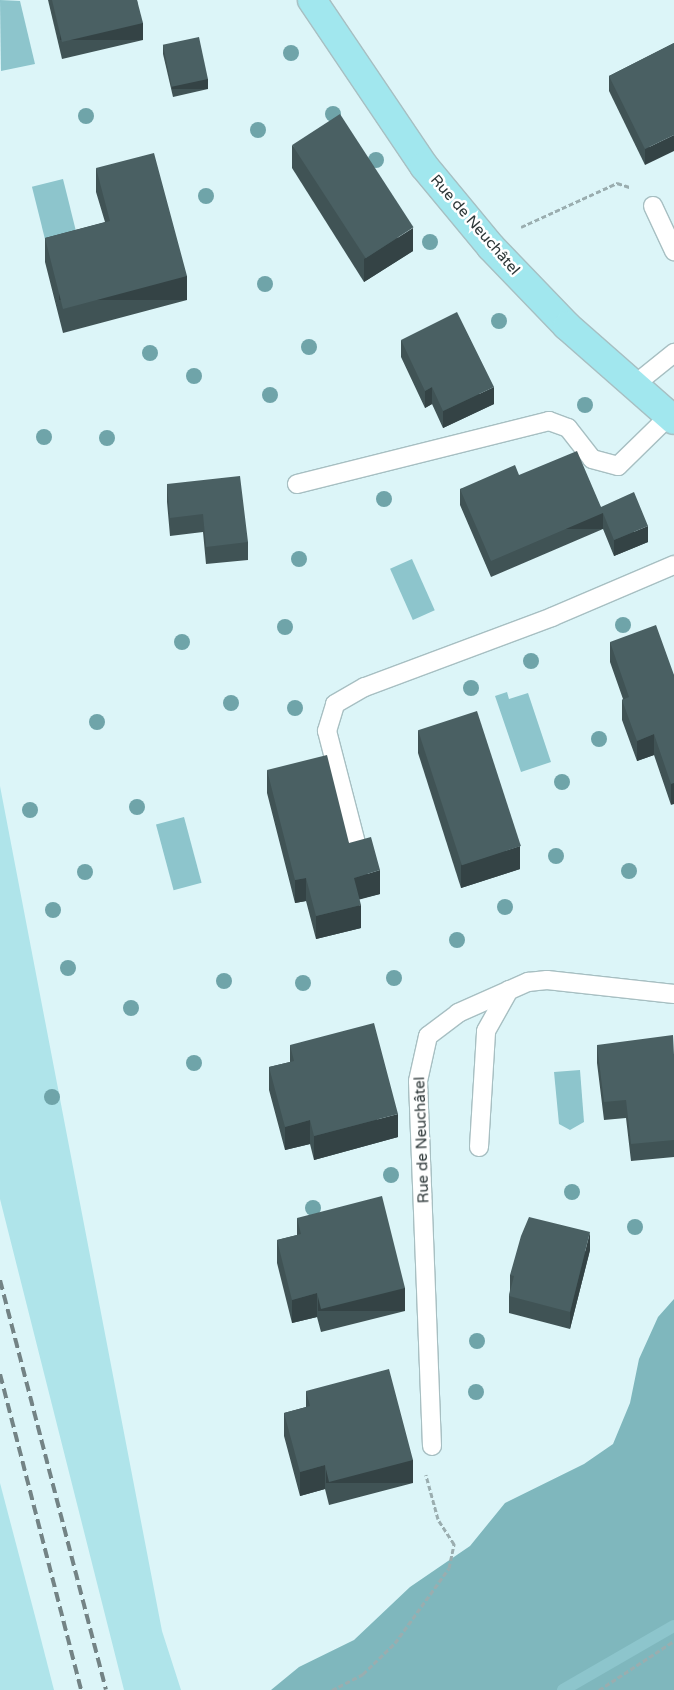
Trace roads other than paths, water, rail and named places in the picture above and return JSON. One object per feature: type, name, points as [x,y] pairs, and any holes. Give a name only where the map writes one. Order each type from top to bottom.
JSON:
[{"type":"main road","name":"Rue de Neuchâtel","points":[[312,0],[424,166],[491,247],[632,386],[671,418]]},
{"type":"lane","points":[[653,206],[674,251]]},
{"type":"lane","points":[[632,386],[674,354]]},
{"type":"lane","points":[[297,484],[549,421],[568,428],[592,460],[618,466],[671,418]]},
{"type":"lane","points":[[356,843],[327,731],[335,704],[365,687],[552,617],[674,565]]},
{"type":"lane","name":"Rue de Neuchâtel","points":[[432,1446],[418,1081],[421,1056],[428,1036],[441,1024],[510,990],[547,980],[674,994]]},
{"type":"lane","points":[[479,1147],[486,1031],[510,990]]},
{"type":"waterway","points":[[563,1690],[674,1626]]},
{"type":"railway","points":[[0,1280],[106,1690]]},
{"type":"railway","points":[[0,1374],[81,1690]]}]
